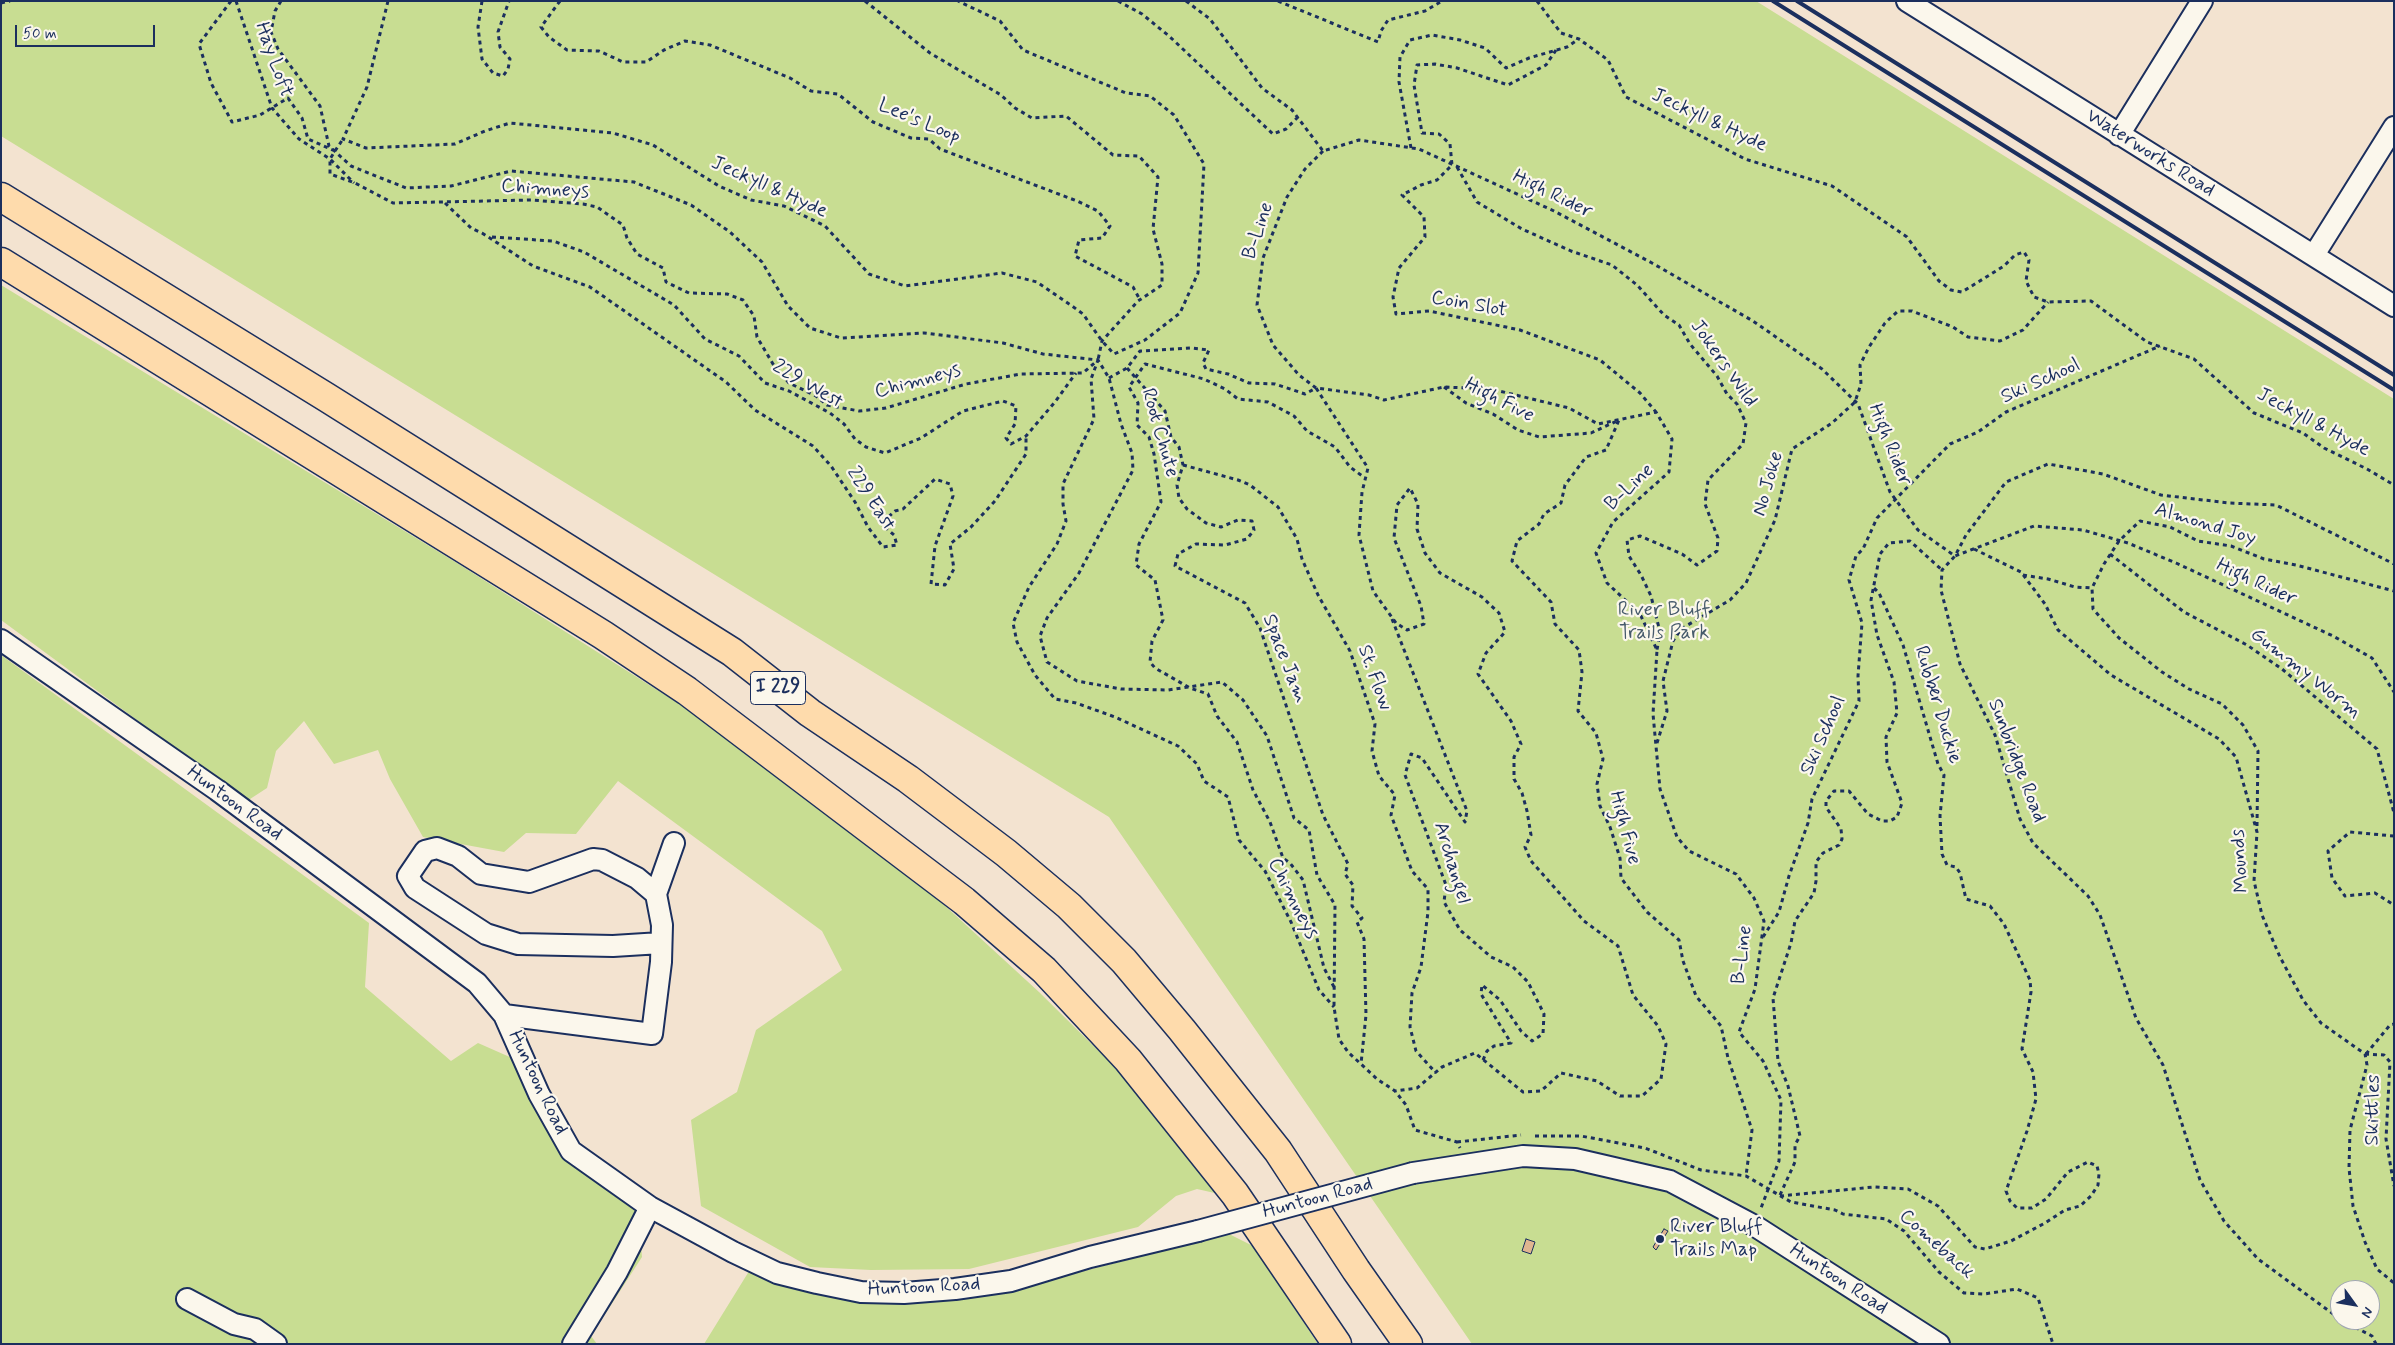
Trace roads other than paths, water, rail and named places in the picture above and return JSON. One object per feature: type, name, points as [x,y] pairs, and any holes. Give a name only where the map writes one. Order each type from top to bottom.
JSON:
[{"type":"highway","name":"I 229","points":[[1,197],[334,402],[732,652],[810,712],[908,779],[1006,853],[1069,906],[1124,961],[1182,1030],[1278,1152],[1356,1270],[1408,1344]]},
{"type":"highway","name":"I 229","points":[[1,262],[603,635],[694,696],[964,901],[1044,970],[1128,1060],[1235,1194],[1337,1344]]},
{"type":"street","name":"Waterworks Road","points":[[1907,1],[2394,306]]},
{"type":"street","points":[[2119,135],[2202,1]]},
{"type":"street","points":[[2314,256],[2394,127]]},
{"type":"street","name":"Huntoon Road","points":[[1,640],[217,790],[477,983],[504,1015],[539,1094],[571,1151],[650,1207],[725,1248],[777,1273],[861,1292],[904,1293],[1010,1281],[1090,1257],[1198,1231],[1413,1173],[1523,1156],[1575,1159],[1670,1181],[1755,1226],[1939,1344]]},
{"type":"street","points":[[504,1015],[652,1034],[662,924],[656,894],[674,843]]},
{"type":"street","points":[[656,894],[637,878],[602,860],[593,859],[529,882],[481,874],[458,856],[437,848],[425,851],[408,876],[415,888],[486,934],[518,944],[613,946],[661,943]]},
{"type":"street","points":[[573,1344],[618,1272],[650,1207]]},
{"type":"street","points":[[187,1299],[234,1324],[255,1329],[276,1344]]},
{"type":"railway","points":[[1773,1],[2394,390]]},
{"type":"railway","points":[[1797,1],[2394,375]]},
{"type":"place","name":"River Bluff Trails Map","points":[[1660,1239]]},
{"type":"park label","name":"River Bluff Trails Park","points":[[1664,622]]}]
